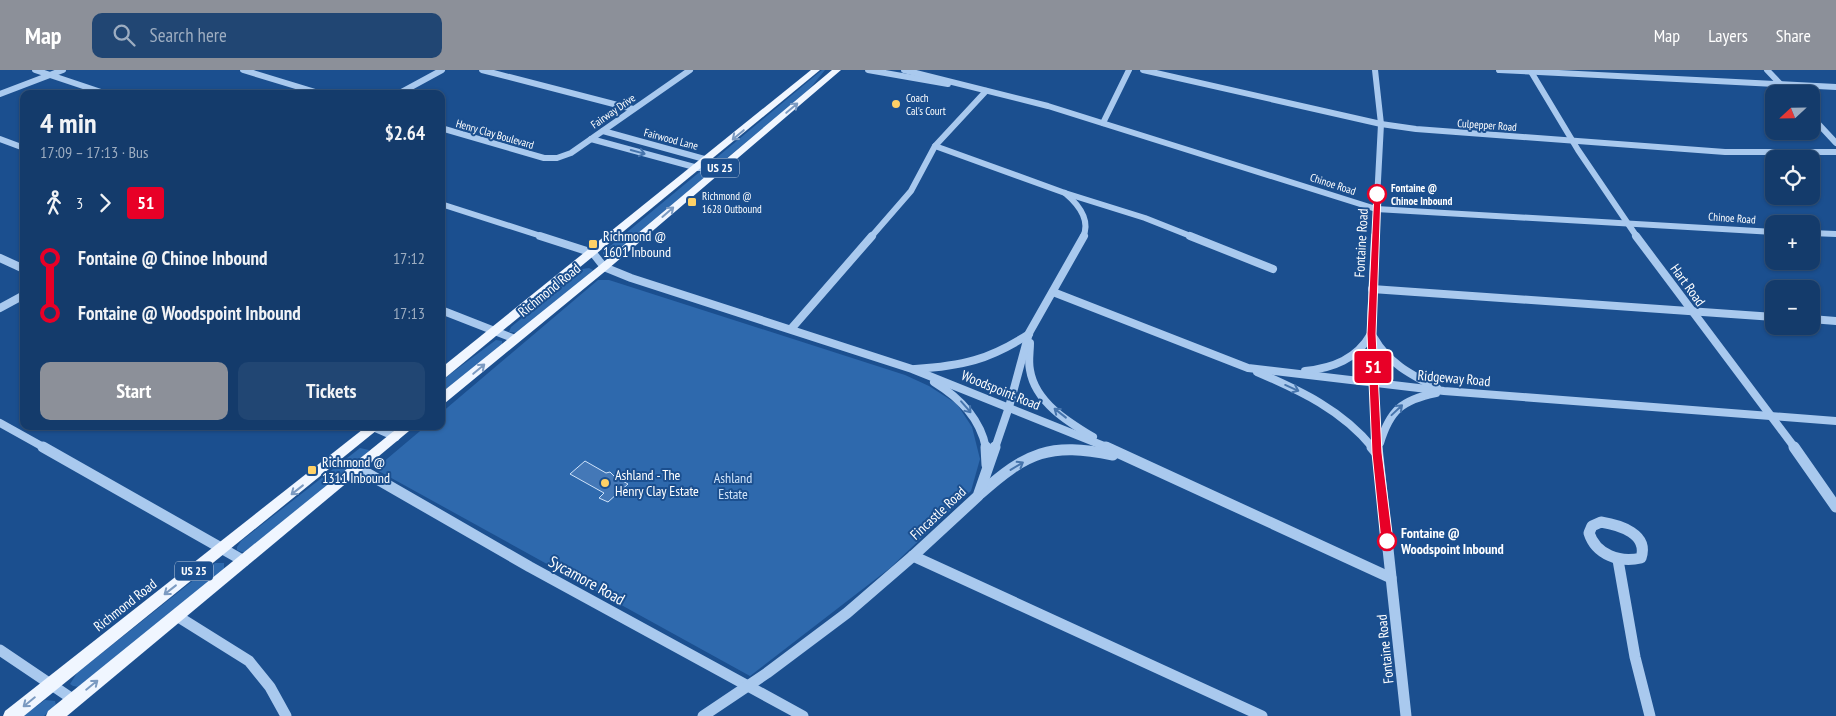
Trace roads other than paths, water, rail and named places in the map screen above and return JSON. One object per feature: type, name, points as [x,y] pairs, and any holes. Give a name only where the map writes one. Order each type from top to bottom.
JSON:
[{"type":"main road","name":"Richmond Road","points":[[445,372],[594,253],[816,70]]},
{"type":"main road","points":[[813,90],[827,70]]},
{"type":"main road","name":"Richmond Road","points":[[445,397],[604,267],[837,70]]},
{"type":"main road","name":"Richmond Road","points":[[11,716],[370,430]]},
{"type":"main road","name":"US 25","points":[[54,716],[404,430]]},
{"type":"street","points":[[36,70],[95,90]]},
{"type":"street","points":[[0,94],[63,70]]},
{"type":"street","points":[[243,70],[309,90]]},
{"type":"street","points":[[405,90],[442,70]]},
{"type":"street","points":[[482,70],[633,110]]},
{"type":"street","name":"Fairway Drive","points":[[544,158],[562,157],[603,131],[690,70]]},
{"type":"street","name":"Chinoe Road","points":[[868,70],[935,84],[958,85],[1025,100],[1376,209],[1765,231]]},
{"type":"street","name":"Chinoe Road","points":[[904,70],[941,78],[958,85]]},
{"type":"street","points":[[1103,123],[1129,70]]},
{"type":"street","name":"Culpepper Road","points":[[1143,70],[1381,124],[1416,129],[1725,152],[1836,152]]},
{"type":"street","name":"Fontaine Road","points":[[1375,70],[1381,124],[1371,334],[1377,453],[1406,716]]},
{"type":"street","points":[[1499,70],[1782,85]]},
{"type":"street","points":[[1767,70],[1782,85]]},
{"type":"street","name":"Hart Road","points":[[1531,71],[1572,140],[1627,222],[1690,311],[1836,507]]},
{"type":"street","points":[[1820,86],[1836,87]]},
{"type":"street","points":[[791,329],[911,191],[935,146],[986,91]]},
{"type":"street","points":[[1820,126],[1836,143]]},
{"type":"street","name":"Henry Clay Boulevard","points":[[445,129],[544,158]]},
{"type":"street","name":"Fairwood Lane","points":[[603,131],[708,160],[719,168]]},
{"type":"street","points":[[0,139],[20,146]]},
{"type":"street","name":"Fairwood Lane","points":[[591,139],[698,168],[719,168]]},
{"type":"street","points":[[935,146],[1065,194],[1145,218],[1273,269]]},
{"type":"street","points":[[1065,194],[1076,203],[1085,218],[1092,210],[1103,205]]},
{"type":"street","points":[[445,205],[594,253],[604,267]]},
{"type":"street","name":"Fincastle Road","points":[[703,716],[748,686],[847,613],[978,496],[1009,407],[1029,333],[1083,239],[1086,227],[1085,218]]},
{"type":"street","points":[[1820,234],[1836,234]]},
{"type":"street","points":[[0,258],[20,267]]},
{"type":"street","name":"Woodspoint Road","points":[[604,267],[631,278],[912,369],[1009,407],[1130,459],[1392,578]]},
{"type":"street","points":[[1372,290],[1765,315]]},
{"type":"street","name":"Ridgeway Road","points":[[1053,292],[1248,368],[1444,391],[1836,421]]},
{"type":"street","points":[[0,308],[20,297]]},
{"type":"street","points":[[445,312],[515,339]]},
{"type":"street","points":[[1820,320],[1836,321]]},
{"type":"street","points":[[912,369],[955,366],[980,361],[1005,350],[1029,333]]},
{"type":"street","points":[[1029,333],[1030,373],[1041,395],[1050,405],[1075,425],[1130,459]]},
{"type":"street","points":[[1248,368],[1306,371],[1332,366],[1360,351],[1366,345],[1371,334]]},
{"type":"street","points":[[1371,334],[1378,347],[1394,362],[1415,376],[1444,391]]},
{"type":"street","points":[[1248,368],[1338,411],[1362,433],[1377,453]]},
{"type":"street","points":[[912,369],[949,392],[970,412],[983,435],[987,472]]},
{"type":"street","points":[[1377,453],[1386,422],[1400,406],[1419,397],[1444,391]]},
{"type":"street","points":[[0,423],[244,561]]},
{"type":"street","points":[[381,430],[396,437]]},
{"type":"street","points":[[978,496],[1008,471],[1046,451],[1082,451],[1130,459]]},
{"type":"street","name":"Sycamore Road","points":[[358,468],[530,567],[803,716]]},
{"type":"street","points":[[1610,522],[1628,529],[1641,541],[1644,553],[1641,558],[1627,562],[1618,560],[1600,551],[1589,538],[1588,532],[1590,527],[1594,524],[1610,522]]},
{"type":"street","points":[[913,556],[1262,716]]},
{"type":"street","points":[[1618,560],[1633,648],[1650,716]]},
{"type":"street","points":[[177,616],[249,661],[270,687],[286,716]]},
{"type":"street","points":[[0,650],[74,700]]},
{"type":"place","name":"Coach Cal's Court","points":[[896,104]]},
{"type":"place","name":"Fontaine @ Chinoe Inbound","points":[[1377,194]]},
{"type":"place","name":"Richmond @ 1628 Outbound","points":[[692,202]]},
{"type":"place","name":"Richmond @ 1601 Inbound","points":[[593,244]]},
{"type":"place","name":"Richmond @ 1311 Inbound","points":[[312,470]]},
{"type":"place","name":"Ashland - The Henry Clay Estate","points":[[605,483]]},
{"type":"place","name":"Fontaine @ Woodspoint Inbound","points":[[1387,541]]},
{"type":"park label","name":"Ashland Estate","points":[[733,486]]}]
